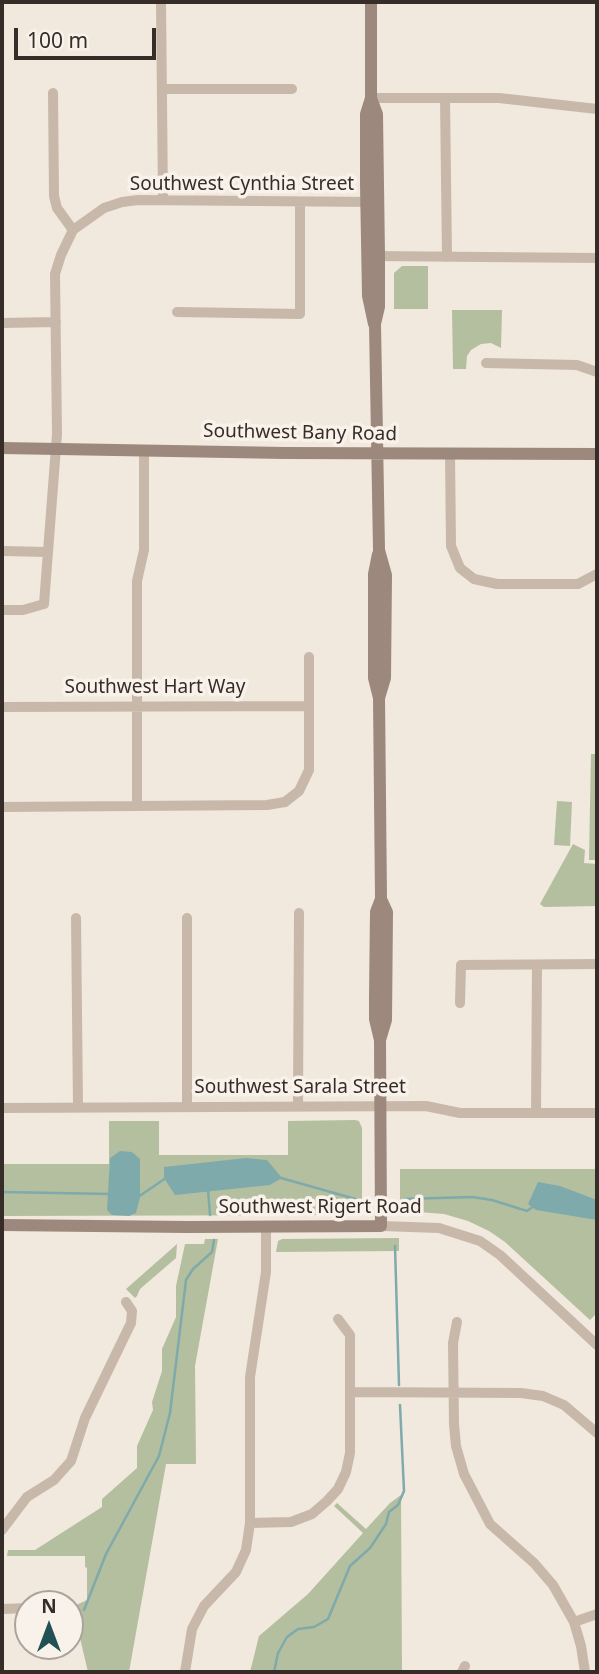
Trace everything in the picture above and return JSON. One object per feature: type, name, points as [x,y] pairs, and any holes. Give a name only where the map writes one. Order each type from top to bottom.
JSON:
[{"type":"main road","points":[[371,2],[372,98],[377,114],[372,202],[379,307],[374,324],[379,550],[374,574],[373,602],[374,678],[379,698],[381,899],[376,912],[375,1020],[380,1040],[381,1226]]},
{"type":"main road","name":"Southwest Bany Road","points":[[2,448],[597,454]]},
{"type":"main road","name":"Southwest Rigert Road","points":[[2,1225],[381,1226]]},
{"type":"street","points":[[161,2],[163,200]]},
{"type":"street","points":[[163,89],[292,89]]},
{"type":"street","points":[[2,610],[23,610],[44,604],[55,448],[55,274],[73,230],[57,208],[54,196],[53,93]]},
{"type":"street","points":[[372,98],[499,97],[597,109]]},
{"type":"street","points":[[445,98],[447,257]]},
{"type":"street","name":"Southwest Cynthia Street","points":[[73,230],[91,215],[122,202],[372,202]]},
{"type":"street","points":[[177,312],[300,314],[300,202]]},
{"type":"street","points":[[374,256],[597,258]]},
{"type":"street","points":[[2,323],[56,322]]},
{"type":"street","points":[[486,363],[577,365],[597,372]]},
{"type":"street","points":[[137,806],[137,581],[144,550],[144,450]]},
{"type":"street","points":[[450,453],[451,545],[460,568],[474,579],[497,584],[578,584],[597,574]]},
{"type":"street","points":[[2,551],[47,552]]},
{"type":"street","points":[[2,807],[267,805],[285,802],[299,791],[309,770],[309,657]]},
{"type":"street","name":"Southwest Hart Way","points":[[2,707],[309,706]]},
{"type":"street","points":[[298,1106],[299,913]]},
{"type":"street","points":[[76,918],[78,1107]]},
{"type":"street","points":[[187,918],[187,1106]]},
{"type":"street","points":[[460,1003],[461,965],[597,964]]},
{"type":"street","points":[[536,1113],[537,965]]},
{"type":"street","name":"Southwest Sarala Street","points":[[2,1108],[380,1105],[426,1106],[460,1113],[597,1113]]},
{"type":"street","name":"Southwest Rigert Road","points":[[381,1226],[439,1228],[480,1241],[500,1255],[597,1345]]},
{"type":"street","points":[[185,1672],[192,1629],[204,1606],[236,1572],[246,1550],[250,1523],[250,1377],[266,1272],[266,1227]]},
{"type":"street","points":[[2,1530],[27,1497],[54,1480],[71,1461],[85,1418],[131,1322],[132,1311],[126,1302]]},
{"type":"street","points":[[250,1523],[281,1523],[312,1514],[338,1489],[346,1472],[350,1454],[350,1335],[338,1319]]},
{"type":"street","points":[[457,1322],[453,1343],[456,1446],[464,1474],[475,1500],[490,1524],[534,1563],[553,1585],[574,1622],[585,1672]]},
{"type":"street","points":[[350,1392],[521,1393],[543,1396],[564,1405],[593,1430],[597,1417]]},
{"type":"street","points":[[574,1622],[597,1614]]},
{"type":"green space","points":[[402,266],[428,266],[428,309],[394,309],[394,273]]},
{"type":"green space","points":[[452,310],[502,310],[501,348],[491,343],[481,344],[467,356],[466,369],[453,369]]},
{"type":"green space","points":[[591,754],[597,754],[597,860],[589,860]]},
{"type":"green space","points":[[557,801],[572,802],[570,846],[554,845]]},
{"type":"green space","points":[[573,844],[585,850],[584,863],[597,864],[597,906],[544,907],[540,904]]},
{"type":"green space","points":[[109,1121],[159,1121],[159,1155],[288,1155],[288,1121],[359,1121],[362,1128],[362,1210],[355,1215],[2,1216],[2,1164],[109,1164]]},
{"type":"green space","points":[[400,1169],[597,1169],[597,1313],[590,1320],[505,1242],[489,1231],[444,1214],[405,1211],[400,1205]]},
{"type":"green space","points":[[399,1238],[399,1251],[276,1252],[278,1241],[282,1239]]},
{"type":"green space","points":[[205,1239],[218,1239],[195,1366],[196,1464],[166,1464],[129,1672],[88,1672],[84,1655],[84,1601],[87,1600],[85,1556],[7,1556],[8,1550],[35,1550],[102,1507],[102,1499],[137,1468],[137,1446],[153,1410],[152,1402],[162,1371],[162,1349],[176,1317],[176,1286],[185,1244],[204,1244]]},
{"type":"green space","points":[[177,1244],[176,1258],[140,1289],[135,1298],[126,1289]]},
{"type":"green space","points":[[401,1495],[402,1672],[250,1672],[259,1636],[308,1594],[363,1533],[334,1506],[337,1503],[366,1529]]},
{"type":"water","points":[[120,1151],[132,1152],[140,1159],[140,1197],[136,1213],[129,1216],[112,1215],[107,1210],[110,1158]]},
{"type":"water","points":[[246,1158],[267,1160],[282,1178],[270,1185],[175,1195],[164,1178],[164,1167]]},
{"type":"water","points":[[538,1182],[560,1186],[597,1200],[597,1220],[536,1210],[528,1204]]},
{"type":"waterway","points":[[138,1197],[166,1178]]},
{"type":"waterway","points":[[281,1178],[359,1200]]},
{"type":"waterway","points":[[208,1190],[210,1215]]},
{"type":"waterway","points":[[2,1192],[110,1194]]},
{"type":"waterway","points":[[404,1199],[472,1197],[527,1211],[534,1206]]},
{"type":"waterway","points":[[84,1610],[106,1554],[159,1456],[170,1413],[186,1280],[193,1269],[212,1252],[214,1240]]},
{"type":"waterway","points":[[395,1246],[399,1385]]},
{"type":"waterway","points":[[274,1672],[278,1653],[287,1637],[298,1629],[314,1627],[328,1619],[350,1566],[370,1548],[386,1524],[389,1512],[398,1505],[404,1491],[400,1405]]}]
